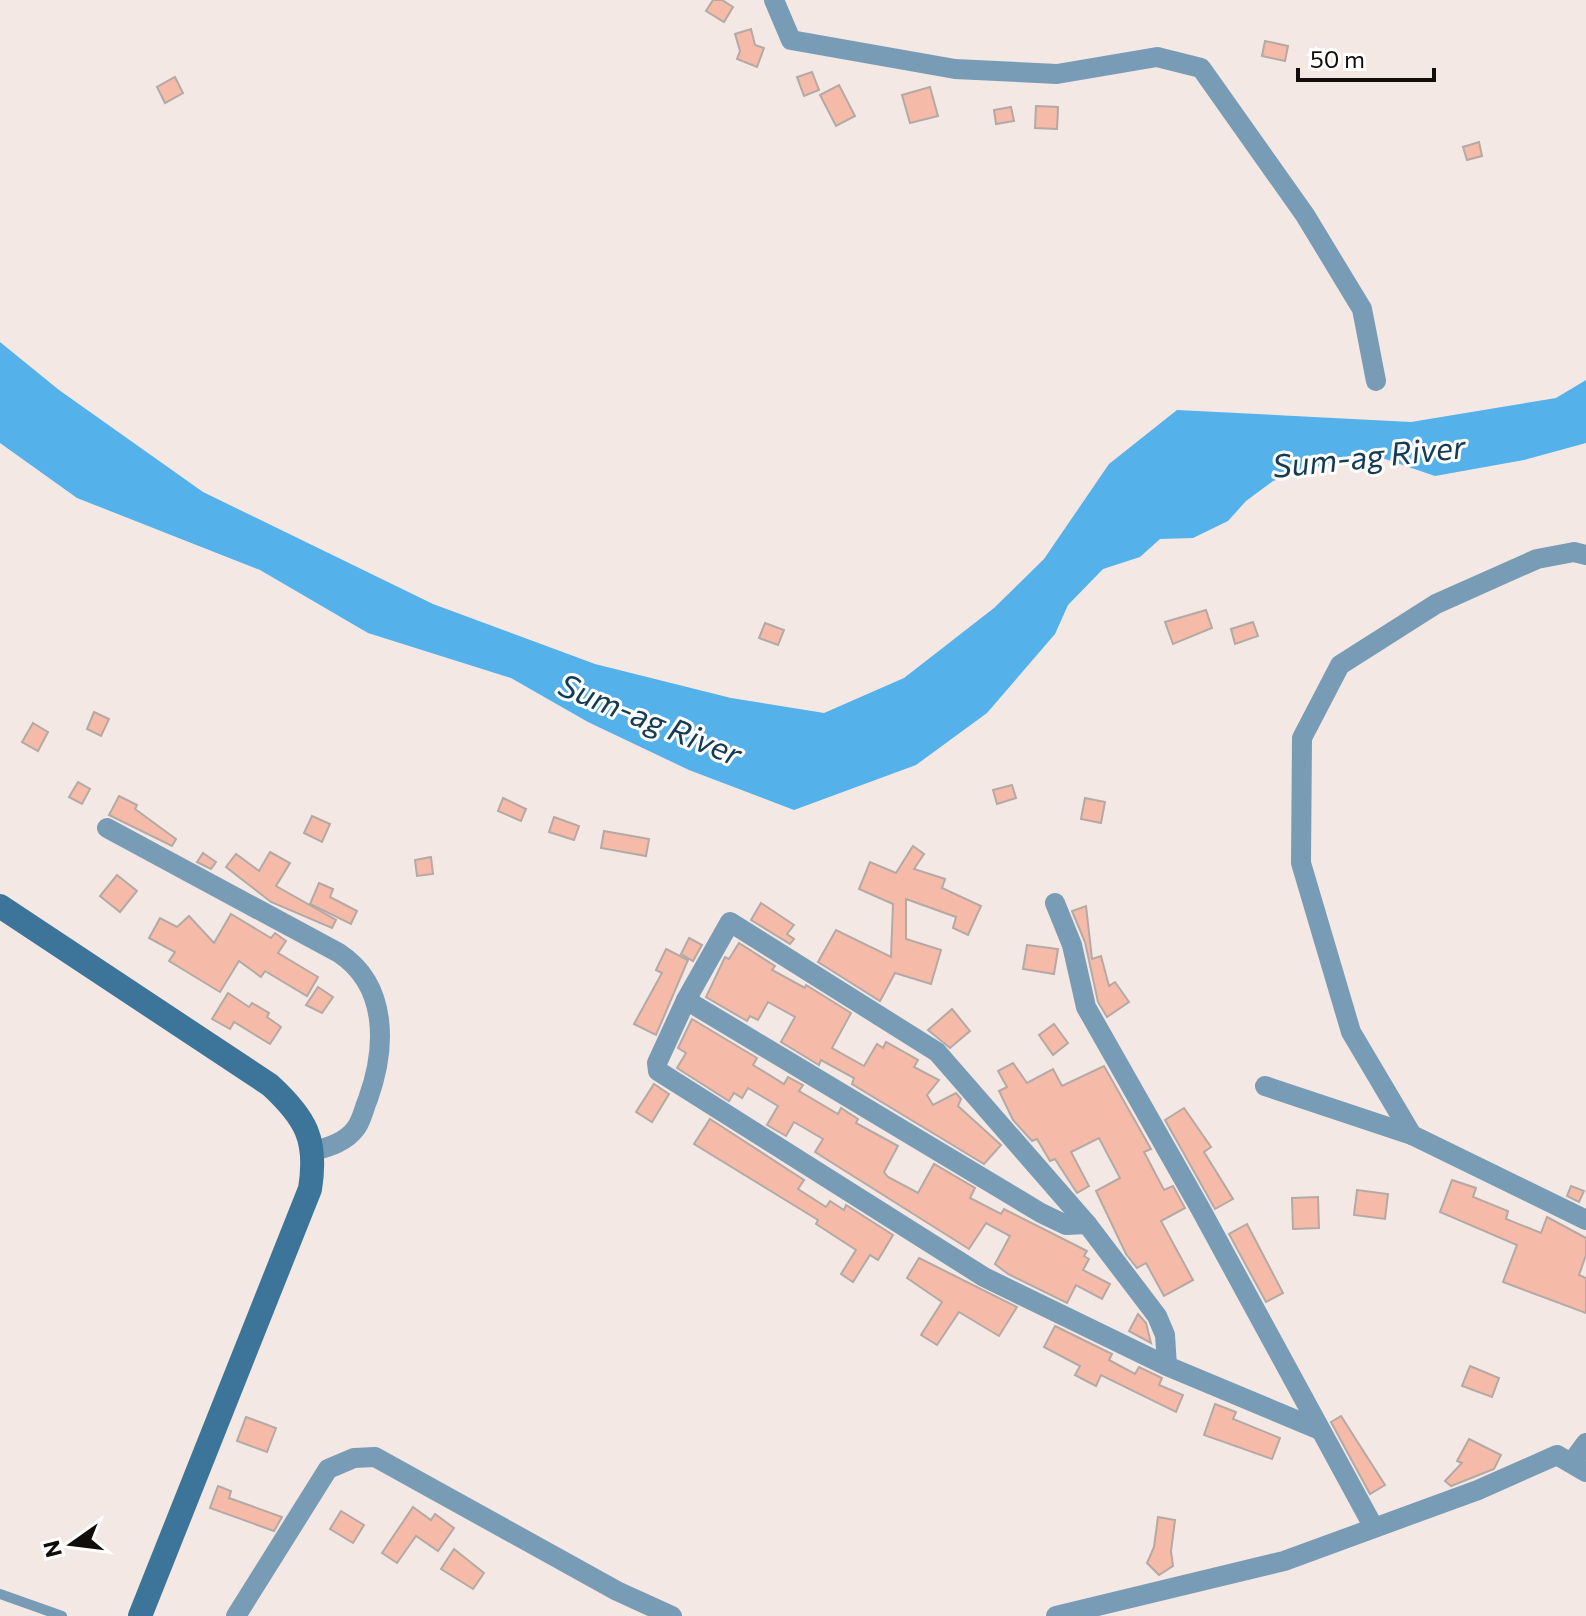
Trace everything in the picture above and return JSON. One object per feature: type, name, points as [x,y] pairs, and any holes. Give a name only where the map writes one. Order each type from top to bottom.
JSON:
[{"type":"main road","points":[[0,906],[270,1085],[302,1119],[314,1151],[310,1189],[140,1616]]},
{"type":"street","points":[[774,0],[791,40],[955,69],[1057,74],[1157,57],[1201,68],[1305,215],[1362,309],[1376,381]]},
{"type":"street","points":[[1412,1135],[1351,1032],[1301,863],[1302,738],[1340,665],[1436,604],[1537,559],[1574,552],[1586,555]]},
{"type":"street","points":[[107,828],[339,953],[360,970],[375,999],[381,1030],[373,1084],[357,1127],[336,1145],[314,1151]]},
{"type":"street","points":[[1055,903],[1072,945],[1086,1007],[1200,1208],[1373,1526]]},
{"type":"street","points":[[1167,1366],[1165,1335],[1157,1316],[1087,1224],[924,1040],[730,922],[686,1000],[657,1063],[658,1071],[984,1277],[1167,1366],[1320,1430]]},
{"type":"street","points":[[686,1000],[1041,1213],[1066,1225],[1087,1224]]},
{"type":"street","points":[[1265,1086],[1412,1135],[1586,1220]]},
{"type":"street","points":[[1056,1616],[1284,1561],[1478,1490],[1557,1455],[1579,1467],[1586,1443]]},
{"type":"street","points":[[236,1616],[328,1469],[354,1458],[375,1457],[632,1598],[672,1616]]},
{"type":"street","points":[[632,1598],[646,1616]]},
{"type":"lane","points":[[0,1594],[62,1616]]},
{"type":"water","name":"Sum-ag River","points":[[0,342],[59,390],[203,492],[433,604],[595,664],[731,698],[824,713],[904,678],[994,608],[1044,559],[1109,464],[1177,410],[1411,422],[1556,398],[1586,380],[1586,443],[1524,460],[1435,476],[1385,459],[1354,455],[1273,481],[1246,501],[1228,521],[1193,538],[1160,539],[1140,557],[1103,569],[1068,605],[1055,634],[987,713],[916,765],[794,810],[689,770],[588,722],[511,678],[368,633],[260,570],[77,498],[0,443]]},
{"type":"building","points":[[713,0],[722,0],[733,7],[724,22],[706,11]]},
{"type":"building","points":[[751,29],[755,45],[764,48],[757,67],[737,59],[740,51],[735,34]]},
{"type":"building","points":[[1265,41],[1288,46],[1285,61],[1262,56]]},
{"type":"building","points":[[812,72],[819,90],[804,96],[797,77]]},
{"type":"building","points":[[175,77],[183,93],[165,103],[157,87]]},
{"type":"building","points":[[839,85],[855,116],[836,126],[820,95]]},
{"type":"building","points":[[930,87],[938,116],[910,123],[902,95]]},
{"type":"building","points":[[1036,106],[1058,107],[1057,129],[1035,128]]},
{"type":"building","points":[[1011,107],[1014,121],[996,124],[994,110]]},
{"type":"building","points":[[1479,142],[1482,156],[1467,160],[1463,147]]},
{"type":"building","points":[[1206,610],[1212,628],[1173,644],[1165,622]]},
{"type":"building","points":[[1253,622],[1258,636],[1235,644],[1231,629]]},
{"type":"building","points":[[765,623],[784,630],[778,645],[759,638]]},
{"type":"building","points":[[94,712],[109,719],[101,736],[87,729]]},
{"type":"building","points":[[33,723],[48,732],[38,751],[22,742]]},
{"type":"building","points":[[78,782],[90,789],[82,804],[69,797]]},
{"type":"building","points":[[1012,785],[1016,798],[997,804],[993,790]]},
{"type":"building","points":[[119,796],[137,805],[135,809],[176,839],[172,846],[109,815]]},
{"type":"building","points":[[503,798],[526,809],[521,821],[498,811]]},
{"type":"building","points":[[1085,798],[1105,802],[1101,823],[1081,819]]},
{"type":"building","points":[[312,816],[330,824],[322,842],[304,833]]},
{"type":"building","points":[[554,817],[579,826],[574,840],[549,832]]},
{"type":"building","points":[[604,831],[649,839],[646,856],[601,848]]},
{"type":"building","points":[[913,846],[924,854],[914,869],[945,879],[942,888],[981,906],[968,935],[953,928],[956,917],[906,899],[906,939],[941,950],[931,984],[895,973],[880,1001],[818,962],[836,930],[891,957],[893,904],[859,889],[870,862],[896,873]]},
{"type":"building","points":[[270,852],[290,863],[276,886],[336,920],[332,928],[271,902],[226,867],[236,854],[259,871]]},
{"type":"building","points":[[203,853],[216,862],[211,869],[197,862]]},
{"type":"building","points":[[431,857],[433,874],[417,876],[415,860]]},
{"type":"building","points":[[117,875],[137,891],[120,912],[100,896]]},
{"type":"building","points":[[319,883],[333,889],[330,897],[357,911],[351,924],[310,904]]},
{"type":"building","points":[[761,903],[794,925],[787,934],[794,939],[790,944],[751,920]]},
{"type":"building","points":[[1086,906],[1092,959],[1101,956],[1109,986],[1115,982],[1129,1002],[1107,1017],[1098,1002],[1085,942],[1072,911]]},
{"type":"building","points":[[231,914],[271,938],[275,933],[286,941],[278,953],[318,977],[307,996],[265,971],[261,977],[239,961],[220,992],[169,961],[175,952],[149,938],[160,918],[177,927],[189,916],[214,943]]},
{"type":"building","points":[[689,938],[702,945],[693,961],[681,954]]},
{"type":"building","points":[[739,943],[775,966],[772,970],[805,988],[806,985],[851,1013],[832,1048],[864,1066],[877,1044],[883,1048],[886,1042],[918,1060],[914,1067],[939,1080],[927,1095],[933,1105],[956,1093],[961,1099],[958,1106],[1001,1145],[984,1164],[852,1084],[854,1078],[821,1060],[819,1065],[781,1042],[795,1017],[768,1002],[758,1020],[750,1016],[747,1021],[706,997],[725,957],[729,959]]},
{"type":"building","points":[[1027,945],[1058,949],[1054,974],[1023,969]]},
{"type":"building","points":[[666,949],[688,960],[656,1035],[634,1024],[662,973],[656,970]]},
{"type":"building","points":[[318,987],[333,997],[322,1013],[306,1005]]},
{"type":"building","points":[[228,993],[249,1007],[252,1003],[269,1013],[267,1017],[281,1027],[270,1044],[234,1022],[230,1029],[212,1019]]},
{"type":"building","points":[[952,1009],[970,1031],[950,1048],[928,1030]]},
{"type":"building","points":[[692,1019],[757,1058],[753,1065],[784,1084],[788,1077],[803,1085],[799,1091],[838,1114],[841,1108],[858,1119],[856,1123],[898,1146],[884,1172],[888,1177],[918,1193],[934,1164],[975,1188],[970,1198],[1001,1214],[1004,1209],[1087,1251],[1084,1256],[1089,1259],[1083,1270],[1110,1284],[1102,1299],[1076,1285],[1067,1303],[1008,1274],[995,1264],[1010,1236],[986,1223],[969,1249],[815,1152],[823,1139],[794,1122],[786,1136],[767,1125],[778,1106],[748,1088],[742,1098],[734,1093],[729,1101],[677,1068],[686,1053],[678,1048]]},
{"type":"building","points":[[1054,1024],[1068,1043],[1053,1055],[1039,1035]]},
{"type":"building","points":[[1013,1063],[1027,1083],[1053,1069],[1062,1086],[1104,1066],[1151,1149],[1144,1152],[1164,1190],[1173,1186],[1185,1208],[1161,1221],[1193,1280],[1164,1296],[1146,1263],[1137,1268],[1126,1254],[1096,1191],[1120,1178],[1099,1138],[1071,1152],[1089,1186],[1077,1193],[1055,1159],[1050,1161],[1037,1139],[1032,1141],[1013,1120],[999,1091],[1007,1087],[998,1071]]},
{"type":"building","points":[[654,1084],[669,1094],[652,1122],[636,1112]]},
{"type":"building","points":[[1184,1108],[1211,1147],[1204,1152],[1233,1199],[1215,1209],[1165,1120]]},
{"type":"building","points":[[710,1119],[804,1180],[798,1189],[826,1207],[830,1201],[844,1210],[846,1205],[893,1235],[878,1260],[870,1255],[853,1282],[841,1274],[856,1250],[816,1224],[818,1220],[694,1144]]},
{"type":"building","points":[[1452,1180],[1476,1188],[1473,1197],[1508,1211],[1506,1219],[1541,1233],[1547,1217],[1586,1238],[1586,1255],[1579,1275],[1586,1278],[1586,1313],[1503,1282],[1517,1245],[1440,1212]]},
{"type":"building","points":[[1571,1186],[1584,1191],[1579,1202],[1567,1196]]},
{"type":"building","points":[[1357,1190],[1388,1194],[1385,1219],[1354,1215]]},
{"type":"building","points":[[1318,1197],[1319,1228],[1293,1229],[1292,1198]]},
{"type":"building","points":[[1247,1224],[1283,1293],[1266,1302],[1229,1234]]},
{"type":"building","points":[[919,1258],[1017,1307],[999,1336],[959,1312],[937,1345],[921,1335],[942,1302],[907,1278]]},
{"type":"building","points":[[1138,1314],[1146,1323],[1151,1343],[1129,1331]]},
{"type":"building","points":[[1055,1326],[1112,1354],[1109,1360],[1135,1374],[1139,1367],[1162,1378],[1159,1385],[1183,1395],[1176,1412],[1101,1375],[1096,1386],[1075,1375],[1080,1366],[1044,1347]]},
{"type":"building","points":[[1470,1366],[1499,1378],[1492,1397],[1462,1386]]},
{"type":"building","points":[[1215,1404],[1236,1412],[1233,1419],[1280,1438],[1272,1459],[1204,1435]]},
{"type":"building","points":[[1341,1416],[1385,1485],[1370,1494],[1331,1422]]},
{"type":"building","points":[[246,1417],[276,1428],[267,1452],[237,1441]]},
{"type":"building","points":[[1469,1439],[1501,1455],[1494,1469],[1451,1486],[1445,1481],[1462,1463],[1457,1461]]},
{"type":"building","points":[[218,1486],[231,1491],[229,1498],[282,1517],[274,1531],[210,1508]]},
{"type":"building","points":[[413,1507],[431,1520],[435,1514],[454,1528],[438,1551],[416,1536],[397,1563],[382,1553]]},
{"type":"building","points":[[341,1511],[364,1525],[353,1543],[330,1529]]},
{"type":"building","points":[[1158,1517],[1175,1520],[1171,1551],[1173,1566],[1159,1575],[1147,1563],[1154,1547]]},
{"type":"building","points":[[454,1549],[484,1573],[473,1589],[441,1569]]}]
